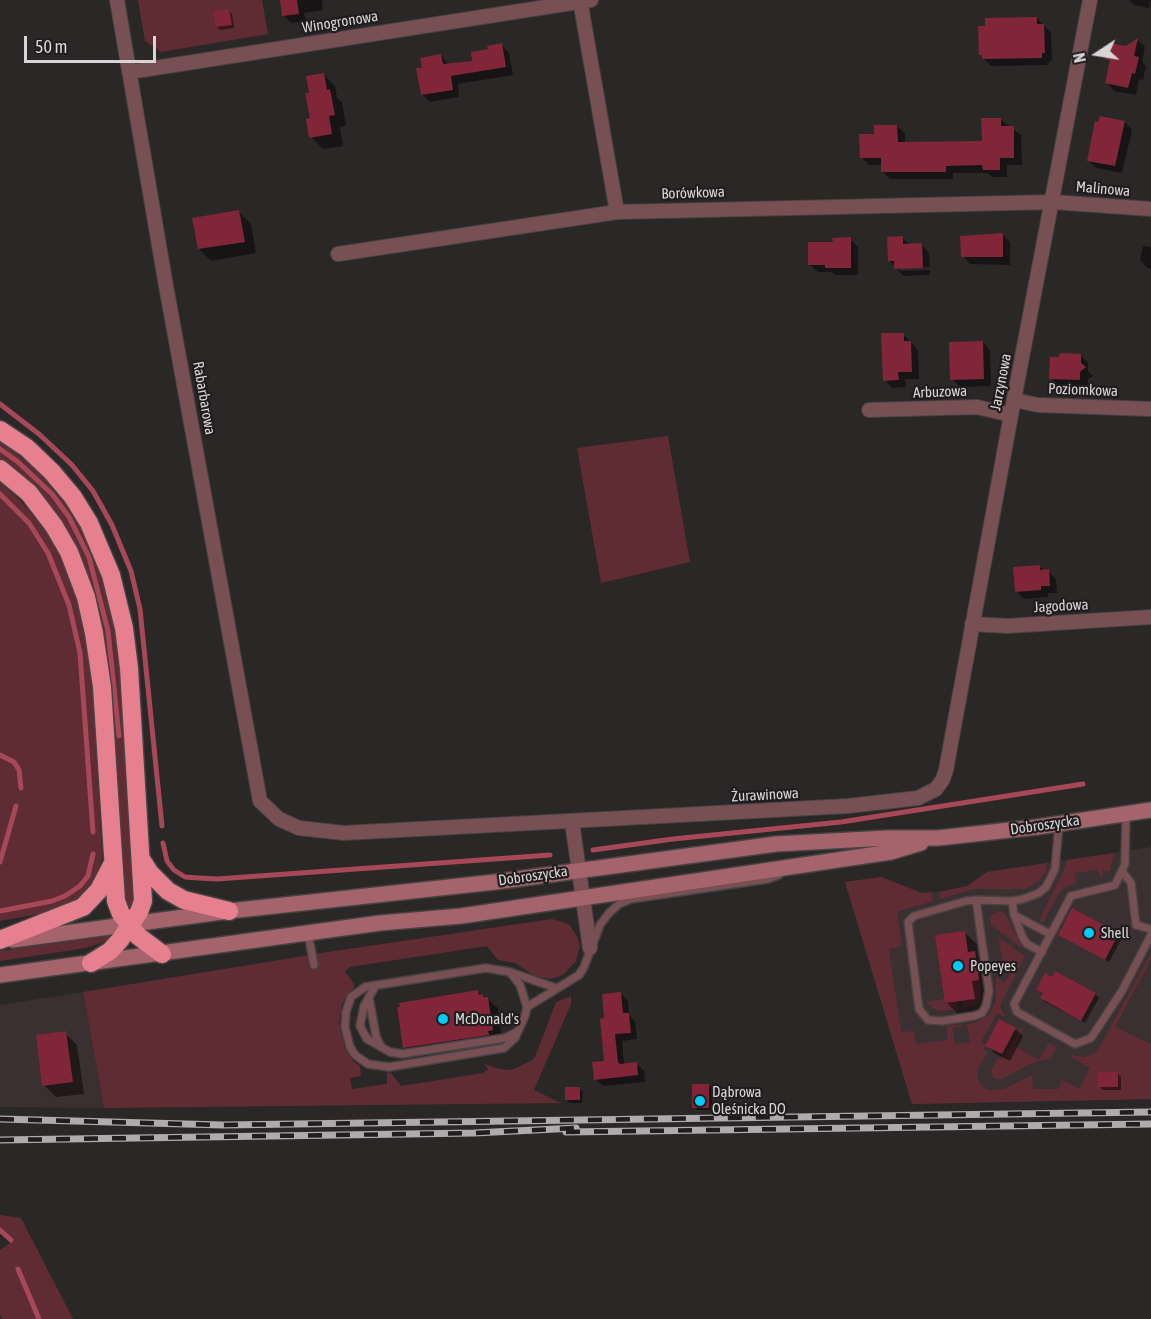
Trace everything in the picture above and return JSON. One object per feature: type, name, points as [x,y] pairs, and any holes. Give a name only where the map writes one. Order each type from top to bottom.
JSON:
[{"type":"highway","points":[[0,430],[27,448],[52,472],[73,497],[89,522],[111,575],[120,609],[129,668],[143,901],[139,912],[110,951],[91,963]]},
{"type":"highway","points":[[0,469],[28,493],[54,526],[69,552],[86,597],[102,687],[116,901],[121,914],[138,936],[162,954]]},
{"type":"highway","points":[[141,859],[150,873],[168,891],[184,900],[229,911]]},
{"type":"highway","points":[[0,941],[83,907],[99,890],[112,864]]},
{"type":"main road","name":"Dobroszycka","points":[[0,941],[229,911],[484,883],[776,844],[887,838],[938,838],[1059,824],[1151,810]]},
{"type":"main road","name":"Dobroszycka","points":[[0,975],[380,923],[461,916],[891,852],[938,838]]},
{"type":"street","name":"Rabarbarowa","points":[[117,0],[260,801]]},
{"type":"street","points":[[580,0],[617,212]]},
{"type":"street","name":"Winogronowa","points":[[129,72],[591,0]]},
{"type":"street","name":"Jarzynowa","points":[[946,770],[1090,0]]},
{"type":"street","name":"Malinowa","points":[[1053,202],[1151,209]]},
{"type":"street","name":"Borówkowa","points":[[338,254],[617,212],[1053,202]]},
{"type":"street","name":"Poziomkowa","points":[[1014,400],[1038,405],[1151,409]]},
{"type":"street","name":"Arbuzowa","points":[[869,410],[977,407],[1011,415]]},
{"type":"street","name":"Jagodowa","points":[[972,624],[1007,626],[1151,617]]},
{"type":"street","name":"Żurawinowa","points":[[260,801],[279,819],[299,828],[344,833],[848,806],[918,798],[936,789],[946,770]]},
{"type":"street","points":[[572,822],[583,897]]},
{"type":"street","name":"Dobroszycka","points":[[583,897],[590,948]]},
{"type":"lane","points":[[1126,813],[1125,864],[1115,885],[1071,896],[1014,1004],[1015,1008],[1021,1016],[1075,1044],[1090,1038],[1122,991],[1151,935]]},
{"type":"lane","points":[[976,900],[989,992],[986,1006],[982,1013],[974,1016],[942,1021],[928,1020],[919,1009],[908,922],[910,918],[966,901],[976,900],[1012,901],[1039,893],[1051,879],[1055,869],[1059,824]]},
{"type":"lane","name":"Dobroszycka","points":[[527,1006],[579,975],[600,925],[609,913],[631,898],[768,879],[819,862]]},
{"type":"lane","points":[[1122,871],[1131,883],[1136,925],[1151,929]]},
{"type":"lane","points":[[1012,901],[1014,915],[1023,938],[1027,944],[1042,952]]},
{"type":"lane","points":[[1014,915],[1050,934]]},
{"type":"lane","points":[[308,933],[314,965]]},
{"type":"lane","points":[[510,972],[520,985],[527,1006],[525,1016],[510,1045],[497,1050],[389,1067],[368,1064],[350,1047],[345,1027],[346,1012],[351,997],[365,987],[486,968],[510,972],[556,988]]},
{"type":"lane","points":[[376,985],[361,1014],[360,1026],[367,1039],[382,1049],[402,1054],[505,1038],[518,1032]]},
{"type":"lane","points":[[369,998],[376,1036],[382,1049]]},
{"type":"shaded area","points":[[138,0],[262,0],[268,34],[161,52],[145,41]]},
{"type":"shaded area","points":[[668,436],[690,562],[601,583],[577,448]]},
{"type":"shaded area","points":[[0,440],[35,469],[64,501],[85,536],[101,573],[111,608],[123,689],[135,894],[132,910],[128,910],[123,894],[108,664],[95,597],[74,542],[50,505],[0,460]]},
{"type":"shaded area","points":[[0,483],[19,499],[49,535],[70,579],[83,621],[91,668],[102,858],[95,880],[81,898],[50,912],[0,921]]},
{"type":"shaded area","points":[[1151,847],[1151,1099],[912,1104],[845,882],[881,877],[922,893],[949,891],[967,886],[987,872]]},
{"type":"shaded area","points":[[1114,853],[1110,870],[1102,872],[1104,875],[1101,876],[1097,870],[1075,873],[1076,884],[1066,886],[1059,893],[1044,921],[1040,922],[1067,860]]},
{"type":"shaded area","points":[[1047,863],[1047,869],[1039,881],[1026,889],[975,889],[940,899],[939,892],[967,886],[987,872]]},
{"type":"shaded area","points":[[881,877],[922,893],[932,892],[933,901],[897,912],[902,946],[889,949],[901,1032],[914,1031],[916,1044],[948,1040],[946,1026],[961,1025],[961,1027],[953,1028],[955,1044],[970,1042],[967,1024],[977,1022],[989,1015],[996,1001],[997,977],[1004,983],[1010,975],[1003,969],[999,938],[1025,956],[1000,1007],[1005,1017],[997,1013],[981,1042],[985,1045],[983,1049],[988,1052],[978,1068],[977,1078],[988,1090],[1004,1089],[1030,1076],[1032,1076],[1033,1089],[1059,1089],[1061,1079],[1079,1089],[1090,1068],[1071,1055],[1085,1057],[1099,1048],[1151,953],[1151,959],[1115,1027],[1151,1044],[1151,1099],[912,1104],[845,882]]},
{"type":"shaded area","points":[[1000,911],[1006,915],[1023,949],[990,924],[991,915]]},
{"type":"shaded area","points":[[552,919],[569,924],[580,946],[576,961],[563,975],[550,979],[535,976],[515,963],[498,960],[487,946],[350,967],[345,971],[354,987],[342,1004],[339,1023],[345,1049],[353,1061],[360,1066],[361,1076],[350,1078],[352,1089],[387,1084],[387,1073],[390,1072],[401,1086],[483,1073],[488,1069],[484,1064],[511,1070],[531,1061],[535,1057],[556,1002],[571,996],[571,1004],[534,1090],[561,1103],[104,1108],[83,992],[328,952]]},
{"type":"shaded area","points":[[110,936],[109,940],[86,948],[0,961],[0,951]]},
{"type":"shaded area","points":[[979,980],[981,995],[979,1002],[963,1008],[962,1000],[975,998],[972,981]]},
{"type":"shaded area","points":[[83,992],[104,1108],[0,1107],[0,1005]]},
{"type":"shaded area","points":[[944,999],[945,1003],[957,1001],[958,1009],[940,1011],[926,1002]]},
{"type":"shaded area","points":[[1021,1027],[1023,1029],[1015,1046],[1039,1060],[1049,1043],[1055,1046],[1056,1050],[1049,1058],[1030,1064],[1002,1079],[993,1077],[991,1070],[998,1058],[1003,1059]]},
{"type":"shaded area","points":[[0,1215],[21,1218],[73,1319],[2,1319],[0,1315],[0,1250],[10,1243],[0,1232]]},
{"type":"building","points":[[280,0],[297,0],[299,14],[282,16]]},
{"type":"building","points":[[229,9],[232,25],[216,27],[213,11]]},
{"type":"building","points":[[1037,17],[1037,24],[1044,24],[1045,53],[1042,53],[1042,58],[982,59],[982,55],[979,55],[978,26],[985,26],[985,18]]},
{"type":"building","points":[[1138,38],[1134,56],[1139,57],[1135,74],[1132,73],[1128,88],[1105,83],[1110,60],[1105,59],[1109,43],[1126,46]]},
{"type":"building","points":[[502,43],[506,67],[451,76],[453,90],[421,95],[416,68],[422,68],[420,58],[441,54],[443,64],[472,61],[471,52],[488,49],[487,46]]},
{"type":"building","points":[[324,73],[335,115],[329,116],[332,134],[309,138],[306,119],[310,118],[305,93],[309,93],[306,76]]},
{"type":"building","points":[[1100,116],[1125,121],[1115,166],[1087,161],[1095,121],[1098,122]]},
{"type":"building","points":[[981,118],[1001,118],[1001,126],[1014,126],[1014,158],[1000,158],[1000,170],[983,170],[982,165],[946,166],[946,172],[881,172],[881,158],[860,158],[859,134],[874,134],[874,125],[897,125],[898,142],[982,141]]},
{"type":"building","points":[[239,210],[245,242],[198,249],[192,218]]},
{"type":"building","points":[[1003,233],[1003,257],[961,257],[960,236]]},
{"type":"building","points":[[903,236],[903,244],[922,243],[923,268],[894,269],[894,261],[888,261],[887,237]]},
{"type":"building","points":[[851,237],[851,268],[825,268],[825,265],[808,265],[808,242],[833,242],[832,238]]},
{"type":"building","points":[[881,333],[904,333],[904,341],[911,341],[912,372],[898,372],[899,380],[883,381]]},
{"type":"building","points":[[983,341],[984,379],[950,380],[949,342]]},
{"type":"building","points":[[1060,353],[1081,354],[1081,363],[1086,367],[1080,372],[1080,380],[1049,379],[1050,357],[1059,357]]},
{"type":"building","points":[[1040,565],[1040,570],[1049,569],[1050,586],[1041,586],[1041,590],[1015,592],[1013,567]]},
{"type":"building","points":[[1072,908],[1119,933],[1105,960],[1058,935]]},
{"type":"building","name":"Popeyes","points":[[965,931],[968,952],[975,951],[979,980],[972,981],[975,999],[945,1003],[935,935]]},
{"type":"building","points":[[1055,971],[1096,993],[1081,1021],[1040,998],[1043,993],[1036,990],[1045,973],[1052,977]]},
{"type":"building","name":"McDonald's","points":[[478,990],[479,995],[483,994],[483,997],[488,997],[493,1030],[488,1031],[489,1035],[403,1048],[397,1007],[400,1007],[399,1003]]},
{"type":"building","points":[[621,992],[623,1013],[629,1013],[631,1033],[615,1034],[618,1062],[620,1064],[637,1062],[638,1075],[594,1080],[592,1062],[604,1061],[600,1019],[604,1018],[602,994]]},
{"type":"building","points":[[999,1019],[1016,1028],[1002,1054],[985,1046]]},
{"type":"building","points":[[66,1031],[73,1082],[42,1086],[36,1035]]},
{"type":"building","points":[[1098,1072],[1118,1072],[1118,1087],[1098,1087]]},
{"type":"building","points":[[692,1084],[709,1084],[709,1108],[692,1108]]},
{"type":"building","points":[[565,1087],[580,1087],[580,1100],[565,1100]]},
{"type":"waterway","points":[[0,404],[39,434],[72,465],[93,491],[112,525],[131,571],[140,609],[162,826]]},
{"type":"waterway","points":[[0,449],[18,462],[52,494],[69,517],[89,557],[108,631],[119,736]]},
{"type":"waterway","points":[[0,494],[29,523],[48,553],[69,605],[80,653],[93,832]]},
{"type":"waterway","points":[[0,755],[14,762],[19,770],[21,788]]},
{"type":"waterway","points":[[593,850],[673,839],[841,822],[1083,784]]},
{"type":"waterway","points":[[0,862],[16,806]]},
{"type":"waterway","points":[[163,843],[167,861],[174,870],[185,877],[217,879],[550,855]]},
{"type":"waterway","points":[[0,911],[52,901],[65,896],[80,886],[88,876],[93,854]]},
{"type":"waterway","points":[[0,1230],[11,1240]]},
{"type":"waterway","points":[[18,1269],[39,1319]]},
{"type":"railway","points":[[0,1119],[223,1125],[1151,1112]]},
{"type":"railway","points":[[566,1132],[1151,1124]]},
{"type":"railway","points":[[0,1140],[474,1133],[576,1128]]},
{"type":"place","name":"Shell","points":[[1089,933]]},
{"type":"place","name":"Popeyes","points":[[958,966]]},
{"type":"place","name":"McDonald's","points":[[443,1019]]},
{"type":"place","name":"Dąbrowa Oleśnicka DO","points":[[700,1101]]}]
